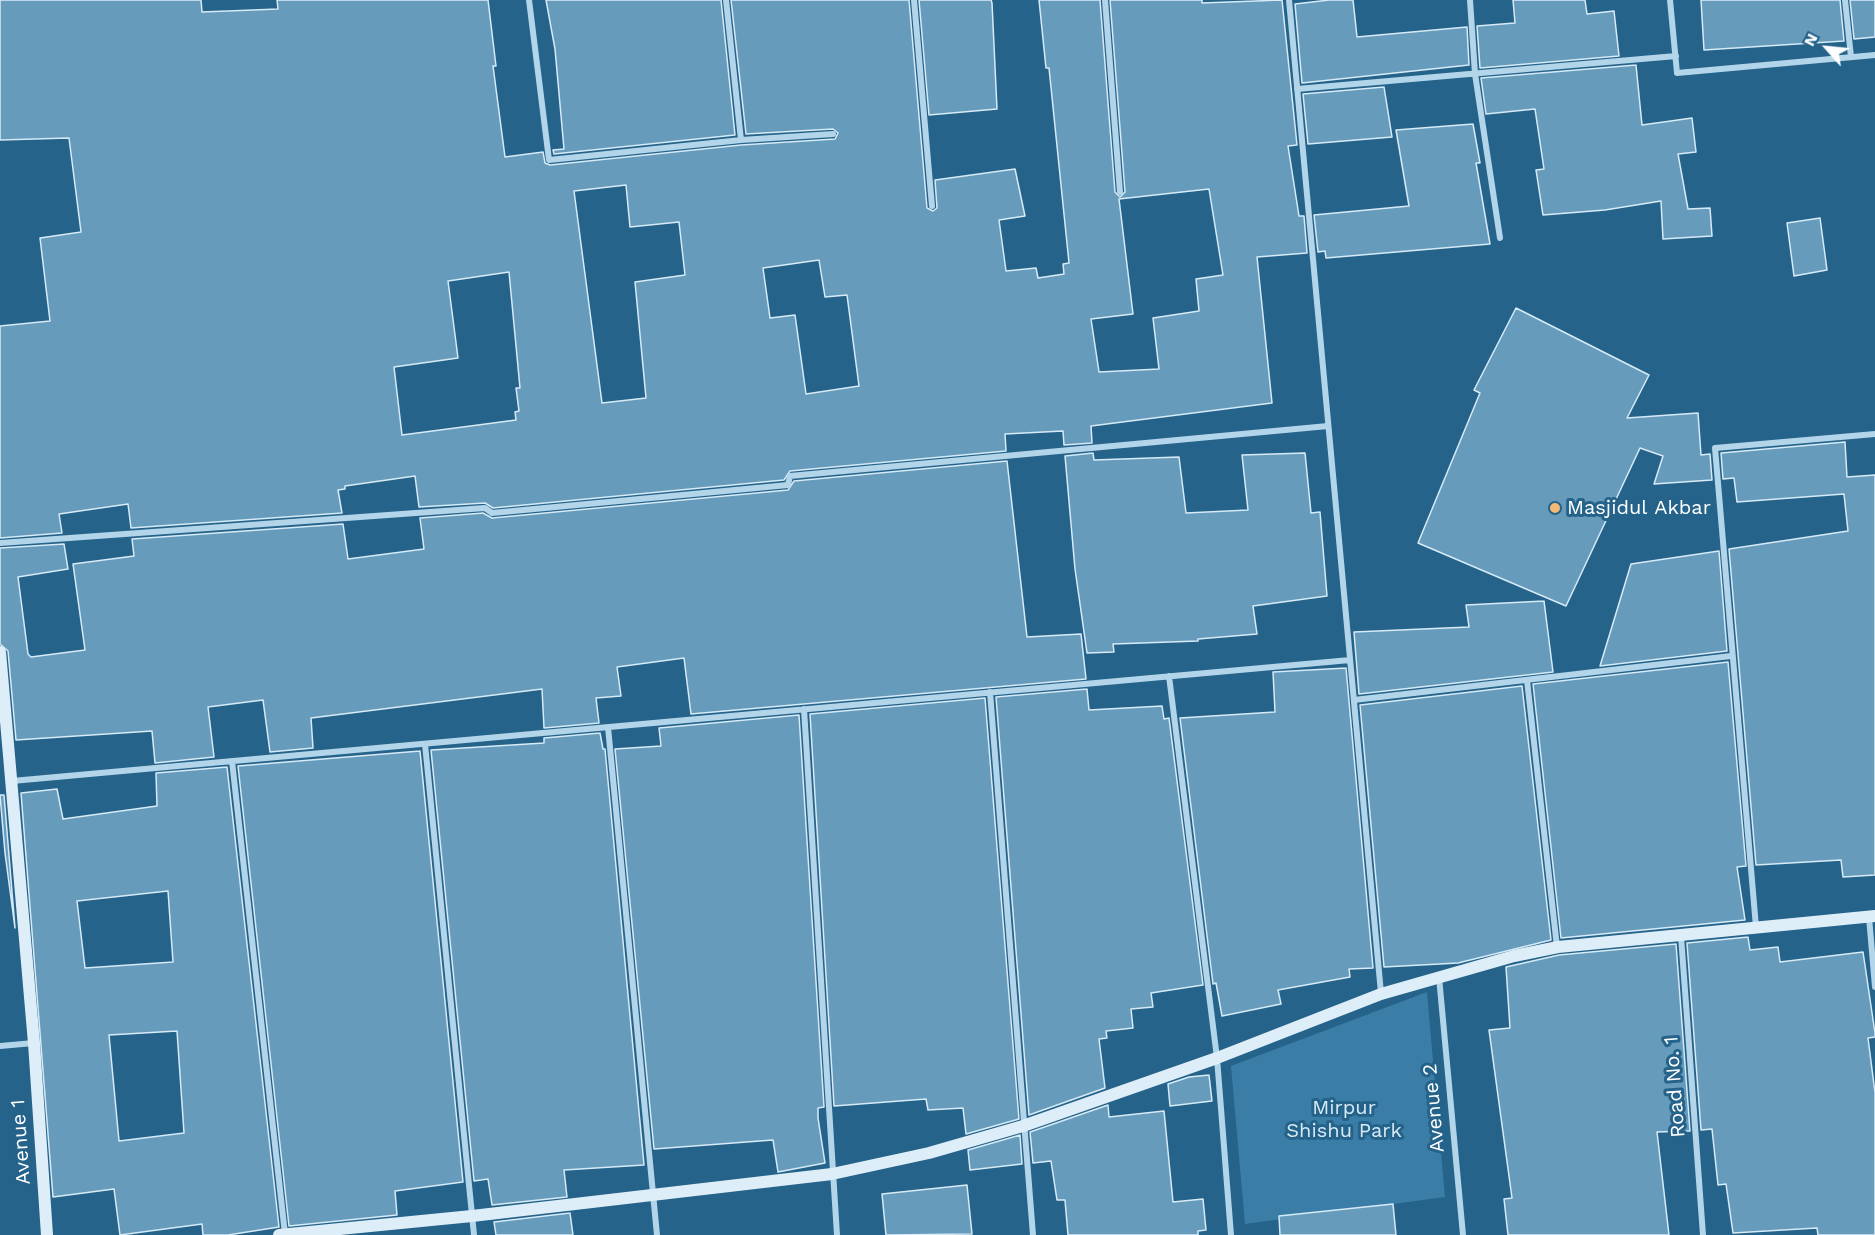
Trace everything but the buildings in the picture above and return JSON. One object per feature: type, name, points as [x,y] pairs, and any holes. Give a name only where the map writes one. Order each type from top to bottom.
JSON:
[{"type":"street","points":[[529,0],[549,160],[741,140],[832,134]]},
{"type":"street","points":[[726,0],[741,140]]},
{"type":"street","points":[[914,0],[932,206]]},
{"type":"street","points":[[1105,0],[1120,192]]},
{"type":"street","points":[[1289,0],[1381,994]]},
{"type":"street","points":[[1470,0],[1475,74],[1500,238]]},
{"type":"street","points":[[1670,0],[1677,73],[1875,55]]},
{"type":"street","points":[[1845,0],[1851,57]]},
{"type":"street","points":[[1297,89],[1676,56]]},
{"type":"street","points":[[0,543],[486,508],[492,513],[788,485],[790,476],[1328,426]]},
{"type":"street","points":[[1756,930],[1715,448],[1875,434]]},
{"type":"street","name":"Avenue 1","points":[[0,652],[34,1043],[47,1235]]},
{"type":"street","points":[[1354,700],[1731,656]]},
{"type":"street","points":[[11,781],[1350,660]]},
{"type":"street","points":[[1168,676],[1217,1058],[1231,1235]]},
{"type":"street","points":[[1527,680],[1558,947]]},
{"type":"street","points":[[990,692],[1033,1235]]},
{"type":"street","points":[[804,709],[837,1235]]},
{"type":"street","points":[[608,727],[657,1235]]},
{"type":"street","points":[[425,744],[474,1235]]},
{"type":"street","points":[[232,760],[285,1235]]},
{"type":"street","points":[[279,1235],[654,1196],[832,1174],[929,1153],[1023,1126],[1217,1058],[1381,994],[1514,956],[1558,947],[1756,930],[1872,916],[1875,987]]},
{"type":"street","name":"Road No. 1","points":[[1681,936],[1703,1235]]},
{"type":"street","name":"Avenue 2","points":[[1439,977],[1463,1235]]},
{"type":"street","points":[[0,1046],[34,1043]]},
{"type":"green space","name":"Mirpur Shishu Park","points":[[1427,992],[1445,1197],[1245,1224],[1231,1066]]},
{"type":"place","name":"Masjidul Akbar","points":[[1555,508]]}]
